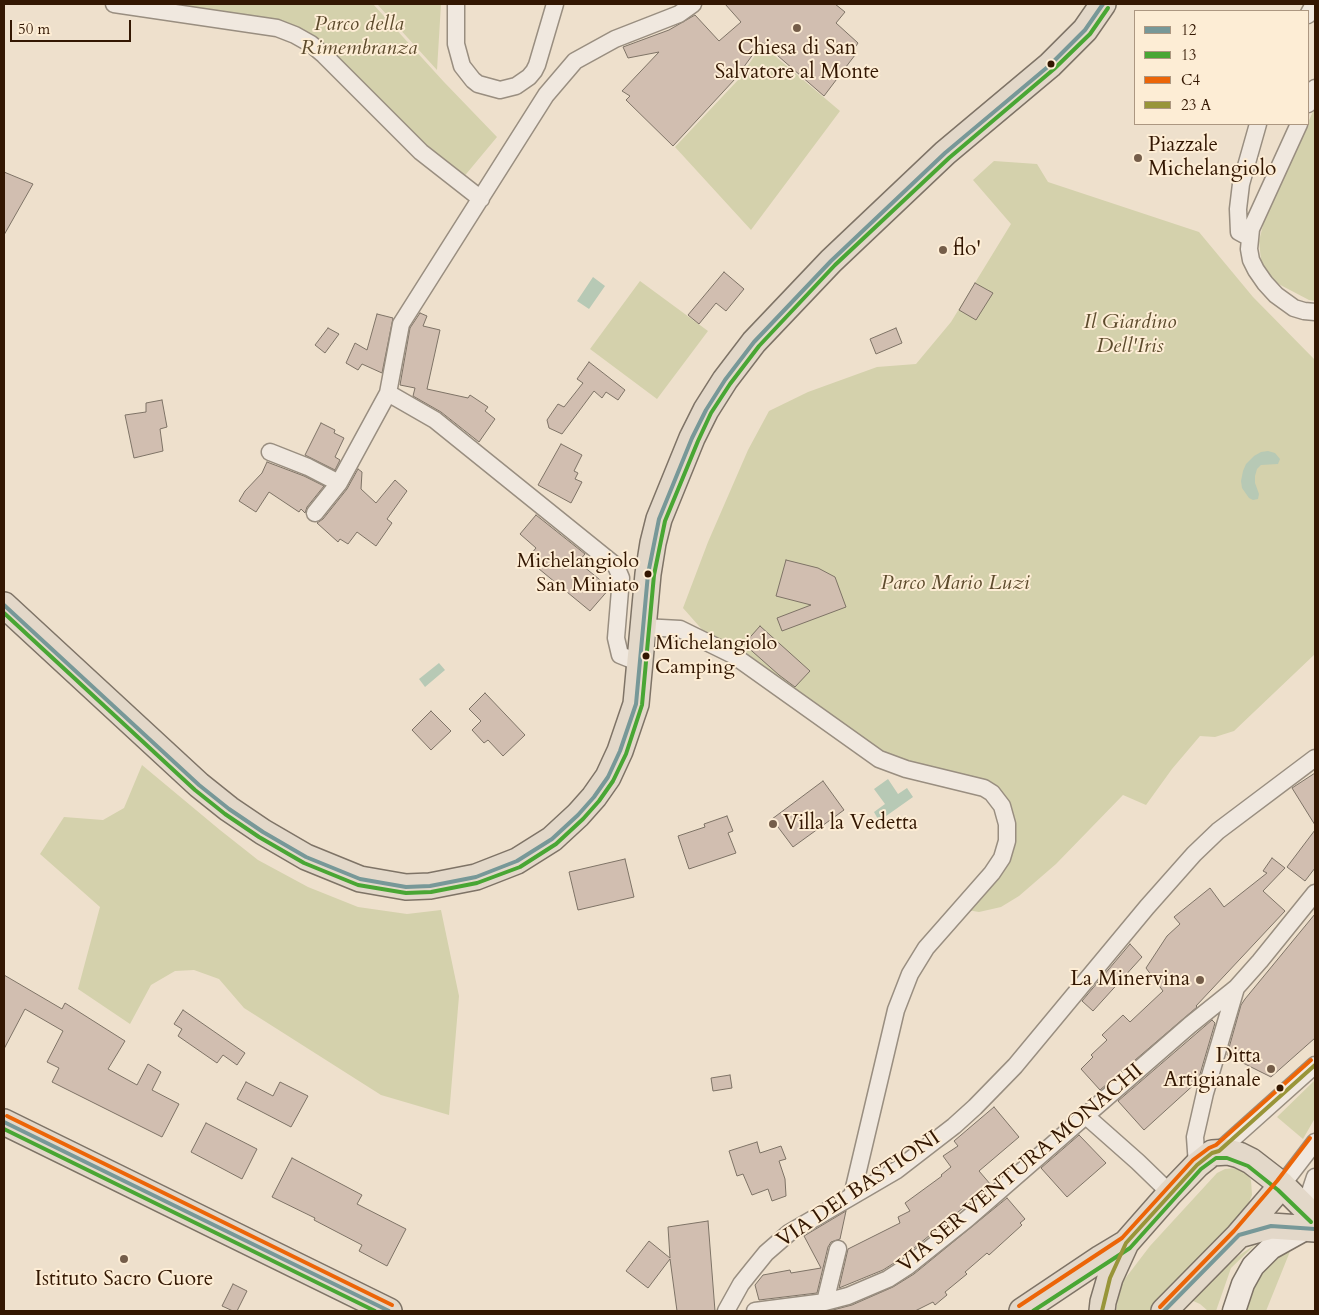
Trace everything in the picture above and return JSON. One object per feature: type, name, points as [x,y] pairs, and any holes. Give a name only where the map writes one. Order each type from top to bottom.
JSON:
[{"type":"main road","points":[[4,605],[199,785],[229,809],[306,858],[360,879],[406,887],[451,883],[476,877],[516,861],[552,839],[578,815],[608,777],[620,750],[636,704],[653,543],[659,519],[692,438],[706,410],[725,380],[754,342],[831,261],[938,160],[1050,65],[1085,30],[1103,4]]},
{"type":"main road","points":[[4,1122],[389,1311]]},
{"type":"main road","points":[[1102,1311],[1110,1278],[1126,1244],[1170,1193],[1197,1165],[1212,1153],[1219,1151],[1245,1157],[1282,1185],[1313,1224]]},
{"type":"main road","points":[[1164,1311],[1239,1235],[1282,1185]]},
{"type":"main road","points":[[1239,1235],[1271,1226],[1313,1224]]},
{"type":"main road","points":[[1022,1311],[1101,1258],[1126,1244]]},
{"type":"street","points":[[114,4],[277,28],[295,35],[311,44],[324,55],[421,152],[481,199]]},
{"type":"street","points":[[456,4],[456,44],[462,66],[478,84],[500,90],[516,86],[534,71],[555,4]]},
{"type":"street","points":[[315,513],[339,483],[388,393],[401,324],[546,95],[575,60],[615,39],[679,14],[692,4]]},
{"type":"street","points":[[1309,102],[1315,88]]},
{"type":"street","points":[[1250,238],[1239,232],[1238,209],[1241,184],[1258,125]]},
{"type":"street","points":[[1299,125],[1256,218],[1250,238],[1251,260],[1265,283],[1284,302],[1294,308],[1315,312]]},
{"type":"street","points":[[388,393],[435,420],[616,566],[621,578],[616,638],[620,655],[640,662]]},
{"type":"street","points":[[270,452],[308,467],[339,483]]},
{"type":"street","points":[[643,627],[680,629],[733,655],[879,759],[906,769],[984,788],[992,793],[1002,806],[1007,824],[1007,841],[1002,858],[992,873],[926,948],[910,974],[896,1010],[852,1196]]},
{"type":"street","name":"VIA DEI BASTIONI","points":[[726,1311],[741,1284],[766,1253],[781,1240],[797,1227],[897,1170],[975,1108],[1015,1066],[1147,907],[1194,854],[1231,821],[1315,758]]},
{"type":"street","name":"VIA SER VENTURA MONACHI","points":[[756,1311],[825,1302],[865,1290],[888,1279],[908,1266],[967,1219],[1190,1025],[1236,988],[1266,955],[1315,893]]},
{"type":"street","points":[[1197,1165],[1195,1137],[1203,1102],[1236,988]]},
{"type":"street","points":[[1219,1151],[1315,1065]]},
{"type":"street","points":[[1086,1116],[1170,1193]]},
{"type":"street","points":[[1282,1185],[1315,1142]]},
{"type":"street","points":[[1234,1311],[1243,1284],[1253,1266],[1272,1248],[1313,1224],[1310,1192],[1315,1177]]},
{"type":"street","points":[[825,1302],[838,1249]]},
{"type":"green space","name":"Parco della Rimembranza","points":[[135,4],[373,4],[497,137],[462,179],[427,149],[309,34]]},
{"type":"green space","points":[[377,4],[441,4],[437,70]]},
{"type":"green space","points":[[762,45],[840,111],[751,230],[675,147],[738,80]]},
{"type":"green space","points":[[1315,107],[1315,301],[1309,300],[1269,279],[1262,270],[1259,241],[1264,221],[1307,125],[1309,125]]},
{"type":"green space","name":"Parco Mario Luzi","points":[[994,161],[1037,164],[1048,182],[1199,232],[1253,297],[1315,360],[1315,654],[1234,731],[1215,737],[1200,736],[1172,769],[1146,805],[1123,795],[1056,864],[1019,896],[1001,907],[979,912],[967,910],[997,877],[1007,802],[881,755],[706,634],[683,608],[708,542],[748,450],[769,411],[808,392],[877,367],[916,364],[951,322],[1011,224],[973,180]]},
{"type":"green space","points":[[640,281],[708,331],[657,399],[590,349]]},
{"type":"green space","points":[[142,765],[258,860],[308,887],[358,907],[407,914],[441,910],[459,996],[449,1115],[381,1095],[244,1008],[219,979],[194,970],[175,971],[151,985],[130,1024],[78,989],[100,907],[40,854],[64,817],[103,820],[124,808]]},
{"type":"green space","points":[[1315,1080],[1315,1118],[1303,1139],[1277,1117]]},
{"type":"green space","points":[[1235,1168],[1246,1173],[1251,1180],[1252,1195],[1246,1209],[1204,1257],[1149,1311],[1116,1311],[1120,1289],[1124,1280],[1150,1246],[1217,1173],[1225,1169]]},
{"type":"green space","points":[[1257,1243],[1231,1268],[1216,1311],[1208,1311],[1200,1304],[1191,1300],[1234,1259]]},
{"type":"green space","points":[[1293,1244],[1266,1311],[1243,1311],[1257,1270]]},
{"type":"shaded area","points":[[593,277],[605,286],[589,309],[577,301]]},
{"type":"shaded area","points":[[1268,451],[1275,453],[1280,459],[1278,464],[1261,465],[1257,469],[1255,483],[1259,494],[1258,499],[1253,500],[1249,498],[1242,488],[1243,471],[1246,464],[1254,456]]},
{"type":"shaded area","points":[[439,663],[445,670],[425,687],[419,679]]},
{"type":"shaded area","points":[[888,779],[898,794],[907,788],[913,797],[879,821],[874,812],[885,804],[874,789]]},
{"type":"building","points":[[725,4],[835,4],[845,12],[836,23],[858,43],[852,52],[855,55],[824,96],[762,42],[735,79],[673,146],[626,100],[630,96],[622,91],[659,52],[628,58],[623,47],[669,30],[695,15],[719,41],[741,22]]},
{"type":"building","points":[[4,172],[33,184],[4,235]]},
{"type":"building","points":[[724,272],[744,289],[726,311],[716,303],[699,324],[688,315]]},
{"type":"building","points":[[975,283],[993,293],[976,320],[959,310]]},
{"type":"building","points":[[420,313],[427,316],[423,326],[440,330],[427,389],[468,398],[470,395],[488,407],[485,411],[495,419],[479,442],[441,412],[413,396],[415,388],[400,385],[410,328]]},
{"type":"building","points":[[377,314],[393,318],[382,373],[362,364],[358,370],[346,363],[355,343],[367,350]]},
{"type":"building","points":[[328,328],[339,334],[325,353],[315,345]]},
{"type":"building","points":[[896,328],[902,343],[876,354],[870,339]]},
{"type":"building","points":[[589,362],[625,390],[618,400],[606,392],[602,398],[594,391],[562,434],[549,428],[547,420],[558,404],[564,407],[583,383],[577,379]]},
{"type":"building","points":[[162,400],[167,427],[160,429],[163,451],[134,458],[125,415],[146,412],[146,403]]},
{"type":"building","points":[[321,423],[335,430],[334,433],[344,438],[335,457],[340,460],[335,470],[305,455]]},
{"type":"building","points":[[561,444],[582,455],[574,471],[578,473],[575,479],[582,482],[571,503],[538,485]]},
{"type":"building","points":[[267,462],[324,486],[307,507],[305,513],[301,509],[299,512],[269,492],[256,512],[239,501],[245,491],[262,473]]},
{"type":"building","points":[[358,469],[362,472],[361,489],[376,503],[395,480],[407,491],[387,519],[392,523],[376,546],[357,532],[348,544],[340,539],[338,542],[317,523],[323,519],[347,489]]},
{"type":"building","points":[[536,515],[585,554],[578,562],[610,588],[590,611],[527,559],[536,548],[520,534]]},
{"type":"building","points":[[786,560],[818,568],[835,577],[846,607],[782,631],[777,618],[811,605],[776,596]]},
{"type":"building","points":[[760,626],[810,671],[795,687],[744,644]]},
{"type":"building","points":[[485,693],[525,735],[503,756],[488,740],[484,743],[472,730],[481,721],[469,709]]},
{"type":"building","points":[[431,711],[451,731],[431,750],[412,730]]},
{"type":"building","points":[[1315,773],[1315,825],[1292,788]]},
{"type":"building","points":[[823,781],[844,810],[793,847],[772,819]]},
{"type":"building","points":[[727,816],[733,831],[728,833],[736,853],[689,869],[678,836],[705,827],[704,824]]},
{"type":"building","points":[[1315,830],[1315,868],[1305,881],[1287,867]]},
{"type":"building","points":[[1272,858],[1285,868],[1263,891],[1285,911],[1197,1007],[1100,1090],[1081,1069],[1093,1057],[1091,1055],[1107,1040],[1102,1035],[1123,1015],[1130,1022],[1163,991],[1146,968],[1167,936],[1180,924],[1174,917],[1210,888],[1224,907],[1267,873],[1263,871]]},
{"type":"building","points":[[625,859],[634,897],[578,910],[569,872]]},
{"type":"building","points":[[1315,914],[1315,1038],[1271,1077],[1227,1055],[1241,1005]]},
{"type":"building","points":[[1130,944],[1142,957],[1093,1011],[1082,1001]]},
{"type":"building","points":[[4,975],[62,1009],[65,1003],[125,1041],[108,1069],[137,1085],[148,1064],[161,1072],[152,1090],[179,1104],[162,1137],[52,1082],[59,1068],[47,1062],[63,1031],[25,1009],[4,1049]]},
{"type":"building","points":[[183,1010],[245,1053],[237,1065],[223,1055],[217,1063],[178,1036],[182,1029],[174,1024]]},
{"type":"building","points":[[1212,1020],[1215,1023],[1198,1081],[1144,1130],[1118,1101]]},
{"type":"building","points":[[730,1075],[732,1088],[713,1091],[711,1078]]},
{"type":"building","points":[[246,1082],[273,1096],[280,1082],[308,1096],[291,1127],[237,1099]]},
{"type":"building","points":[[994,1107],[1019,1137],[979,1171],[991,1185],[902,1258],[883,1270],[839,1288],[848,1249],[900,1223],[898,1217],[910,1211],[905,1203],[942,1176],[951,1167],[943,1156],[958,1146],[954,1141]]},
{"type":"building","points":[[206,1123],[257,1149],[242,1179],[191,1152]]},
{"type":"building","points":[[1079,1135],[1106,1163],[1067,1197],[1041,1168]]},
{"type":"building","points":[[757,1142],[760,1153],[781,1146],[786,1159],[779,1161],[785,1179],[786,1196],[772,1201],[768,1189],[752,1195],[743,1174],[737,1176],[729,1151]]},
{"type":"building","points":[[292,1158],[362,1195],[357,1204],[406,1229],[387,1266],[359,1251],[362,1245],[314,1220],[315,1218],[272,1197]]},
{"type":"building","points":[[1007,1198],[1025,1219],[1020,1223],[1022,1225],[989,1255],[987,1253],[965,1272],[967,1274],[945,1292],[947,1295],[935,1305],[933,1302],[915,1311],[829,1311],[852,1305],[893,1287],[914,1274]]},
{"type":"building","points":[[846,1211],[840,1239],[831,1242],[828,1247],[817,1293],[759,1300],[755,1285],[763,1275],[790,1270],[791,1273],[821,1268],[804,1236]]},
{"type":"building","points":[[708,1221],[715,1311],[677,1311],[670,1259],[648,1288],[626,1271],[649,1241],[670,1258],[668,1227]]},
{"type":"building","points":[[233,1284],[247,1291],[237,1311],[222,1306]]},
{"type":"transit line","name":"12","points":[[4,605],[199,785],[229,809],[263,832],[306,857],[360,879],[406,887],[430,886],[476,877],[517,861],[552,839],[578,815],[608,777],[620,751],[636,704],[648,574],[659,519],[692,438],[706,410],[725,380],[754,342],[831,261],[945,153],[1050,65],[1085,30],[1103,4]]},
{"type":"transit line","name":"13","points":[[4,613],[195,790],[225,814],[259,837],[304,863],[358,885],[406,893],[431,892],[477,883],[520,867],[556,844],[583,819],[613,781],[626,754],[642,705],[654,575],[665,521],[711,413],[730,384],[759,346],[835,265],[949,158],[1054,69],[1090,34],[1108,8]]},
{"type":"transit line","name":"C4","points":[[1019,1306],[1122,1238],[1193,1160],[1216,1145],[1311,1060]]},
{"type":"transit line","points":[[1102,1311],[1110,1278],[1126,1243],[1197,1165],[1212,1153],[1219,1151],[1315,1065]]},
{"type":"transit line","name":"C4","points":[[7,1116],[392,1305]]},
{"type":"transit line","name":"12","points":[[4,1122],[389,1311]]},
{"type":"transit line","name":"13","points":[[4,1129],[375,1311]]},
{"type":"transit line","name":"C4","points":[[1160,1307],[1234,1231],[1277,1181],[1310,1138]]},
{"type":"transit line","name":"13","points":[[1033,1311],[1130,1248],[1201,1169],[1216,1158],[1227,1158],[1248,1166],[1278,1190],[1311,1222]]},
{"type":"transit line","name":"12","points":[[1164,1311],[1239,1235],[1271,1226],[1315,1229]]},
{"type":"place","name":"Chiesa di San Salvatore al Monte","points":[[797,28]]},
{"type":"place","name":"Piazzale Michelangiolo","points":[[1138,158]]},
{"type":"place","name":"flo'","points":[[943,250]]},
{"type":"place","name":"Michelangiolo San Miniato","points":[[648,574]]},
{"type":"place","name":"Michelangiolo Camping","points":[[646,656]]},
{"type":"place","name":"Villa la Vedetta","points":[[773,824]]},
{"type":"place","name":"La Minervina","points":[[1200,980]]},
{"type":"place","name":"Ditta Artigianale","points":[[1271,1069]]},
{"type":"place","name":"Istituto Sacro Cuore","points":[[124,1259]]},
{"type":"park label","name":"Il Giardino Dell'Iris","points":[[1130,335]]}]
